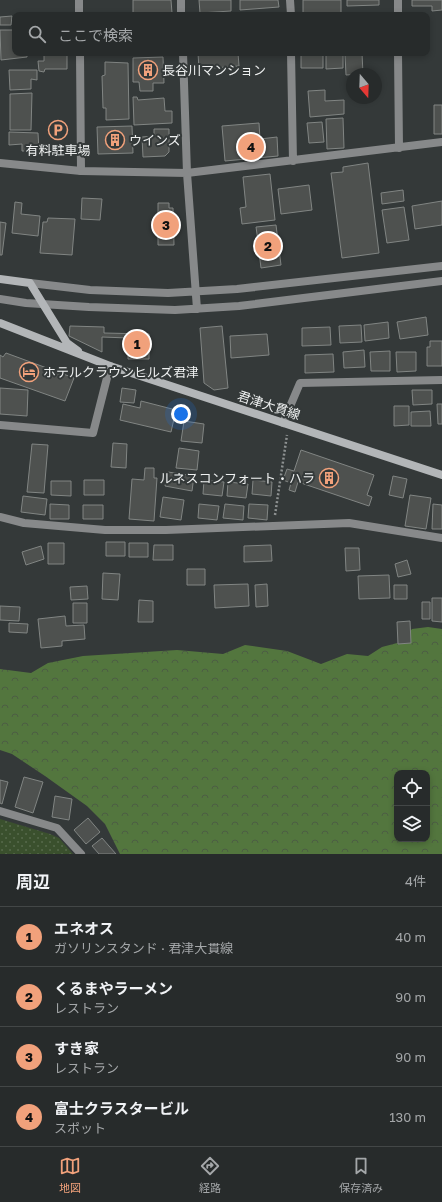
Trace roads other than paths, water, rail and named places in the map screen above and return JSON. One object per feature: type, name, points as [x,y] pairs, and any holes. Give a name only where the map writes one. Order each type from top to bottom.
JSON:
[{"type":"main road","points":[[0,279],[30,283]]},
{"type":"main road","name":"君津大貫線","points":[[30,283],[67,343],[88,358]]},
{"type":"main road","name":"君津大貫線","points":[[0,323],[110,366],[442,475]]},
{"type":"street","points":[[79,0],[79,12]]},
{"type":"street","points":[[181,0],[181,12]]},
{"type":"street","points":[[290,0],[291,12]]},
{"type":"street","points":[[398,0],[398,12]]},
{"type":"street","points":[[80,56],[81,172]]},
{"type":"street","points":[[183,56],[187,173],[197,291],[197,309]]},
{"type":"street","points":[[291,56],[293,160]]},
{"type":"street","points":[[398,56],[399,148]]},
{"type":"street","points":[[0,163],[81,172],[187,173],[442,142]]},
{"type":"street","points":[[30,283],[90,290],[168,293],[237,289],[442,266]]},
{"type":"street","points":[[0,299],[42,304],[168,310],[197,309],[239,306],[442,281]]},
{"type":"street","points":[[0,425],[93,433],[110,366]]},
{"type":"street","points":[[286,424],[300,383],[442,380]]},
{"type":"street","points":[[0,517],[24,523],[105,530],[166,530],[349,523],[442,538]]},
{"type":"street","points":[[0,811],[58,828],[81,854]]},
{"type":"place","name":"長谷川マンション","points":[[148,70]]},
{"type":"place","name":"有料駐車場","points":[[58,130]]},
{"type":"place","name":"ウインズ","points":[[115,140]]},
{"type":"place","name":"富士クラスタービル","points":[[251,147]]},
{"type":"place","name":"すき家","points":[[166,225]]},
{"type":"place","name":"くるまやラーメン","points":[[268,246]]},
{"type":"place","name":"エネオス","points":[[137,344]]},
{"type":"place","name":"ホテルクラウンヒルズ君津","points":[[29,372]]},
{"type":"place","name":"ルネスコンフォート・ハラ","points":[[329,478]]}]
